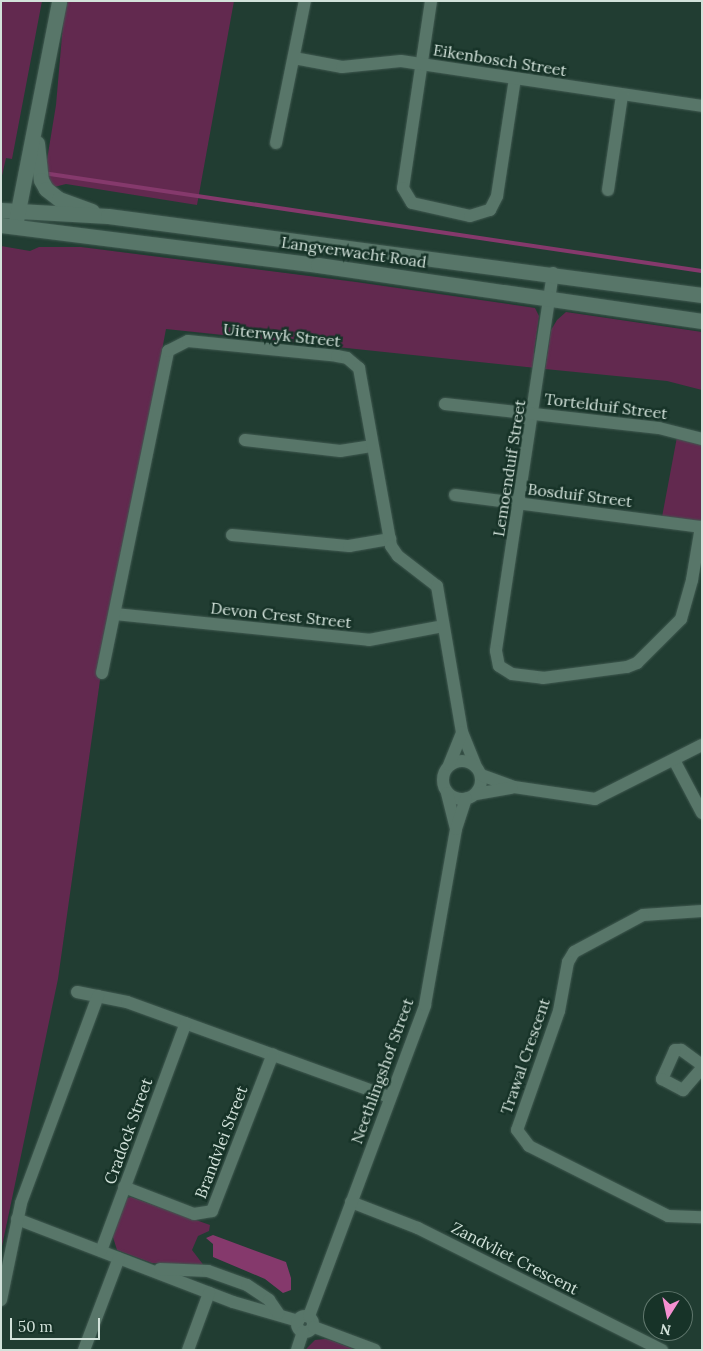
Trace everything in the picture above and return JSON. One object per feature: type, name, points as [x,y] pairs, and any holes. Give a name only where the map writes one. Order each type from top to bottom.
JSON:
[{"type":"street","points":[[8,226],[18,211],[59,1]]},
{"type":"street","points":[[276,143],[305,1]]},
{"type":"street","points":[[431,1],[404,194],[418,207],[470,216],[485,214],[497,196],[515,78]]},
{"type":"street","name":"Eikenbosch Street","points":[[294,58],[342,67],[391,61],[422,64],[702,106]]},
{"type":"street","points":[[608,190],[622,95]]},
{"type":"street","points":[[36,124],[40,180],[46,189],[59,199],[108,216]]},
{"type":"street","name":"Langverwacht Road","points":[[1,210],[108,216],[553,273],[702,296]]},
{"type":"street","name":"Langverwacht Road","points":[[8,226],[144,241],[702,321]]},
{"type":"street","name":"Lemoenduif Street","points":[[553,273],[534,414],[496,651],[499,666],[512,674],[543,678],[627,667],[637,663],[681,619],[692,580],[701,527]]},
{"type":"street","name":"Uiterwyk Street","points":[[102,673],[165,358],[173,346],[188,341],[347,358],[359,368],[390,539],[395,553],[435,583],[462,732],[478,771]]},
{"type":"street","name":"Tortelduif Street","points":[[445,404],[659,428],[702,439]]},
{"type":"street","points":[[245,440],[340,451],[373,446]]},
{"type":"street","name":"Bosduif Street","points":[[455,495],[701,527]]},
{"type":"street","points":[[232,535],[349,546],[390,539]]},
{"type":"street","name":"Devon Crest Street","points":[[115,614],[369,640],[443,626]]},
{"type":"street","points":[[462,732],[442,778],[447,793],[471,796],[514,787]]},
{"type":"street","points":[[449,765],[458,761],[514,787],[595,799],[702,745]]},
{"type":"street","points":[[674,760],[702,812]]},
{"type":"street","points":[[471,796],[478,771]]},
{"type":"street","name":"Neethlingshof Street","points":[[447,793],[456,829]]},
{"type":"street","name":"Neethlingshof Street","points":[[297,1350],[428,995],[456,829],[471,796]]},
{"type":"street","name":"Trawal Crescent","points":[[702,911],[643,915],[574,952],[568,962],[560,1011],[518,1130],[529,1146],[668,1216],[702,1217]]},
{"type":"street","points":[[77,992],[127,1002],[390,1097]]},
{"type":"street","points":[[1,1300],[17,1219],[98,996]]},
{"type":"street","name":"Cradock Street","points":[[101,1251],[186,1023]]},
{"type":"street","name":"Brandvlei Street","points":[[124,1187],[194,1214],[212,1211],[273,1054]]},
{"type":"street","name":"Zandvliet Crescent","points":[[351,1202],[418,1228],[662,1350]]},
{"type":"street","points":[[17,1219],[209,1293],[278,1313],[375,1350]]},
{"type":"street","points":[[84,1350],[119,1258]]},
{"type":"street","points":[[150,1269],[208,1271],[260,1292],[278,1313]]},
{"type":"street","points":[[254,1307],[260,1292]]},
{"type":"street","points":[[188,1350],[209,1293]]},
{"type":"shaded area","points":[[1,1],[42,1],[12,159],[6,158],[1,180]]},
{"type":"shaded area","points":[[65,1],[234,1],[197,205],[66,184],[54,187],[47,178],[46,166],[56,105]]},
{"type":"shaded area","points":[[1,246],[30,251],[39,247],[81,247],[356,282],[535,308],[539,316],[534,352],[537,358],[536,368],[166,329],[101,673],[58,979],[1,1251]]},
{"type":"shaded area","points":[[566,312],[702,332],[702,390],[667,381],[545,369],[551,330],[557,320]]},
{"type":"shaded area","points":[[677,437],[702,444],[702,522],[662,517]]},
{"type":"shaded area","points":[[131,1197],[210,1225],[209,1231],[198,1236],[192,1250],[205,1267],[152,1263],[117,1250],[112,1234],[127,1198]]},
{"type":"shaded area","points":[[213,1235],[286,1262],[291,1278],[291,1290],[283,1293],[265,1279],[213,1257],[213,1244],[206,1238]]},
{"type":"shaded area","points":[[325,1339],[356,1350],[305,1350],[315,1340]]},
{"type":"waterway","points":[[43,173],[702,271]]}]
